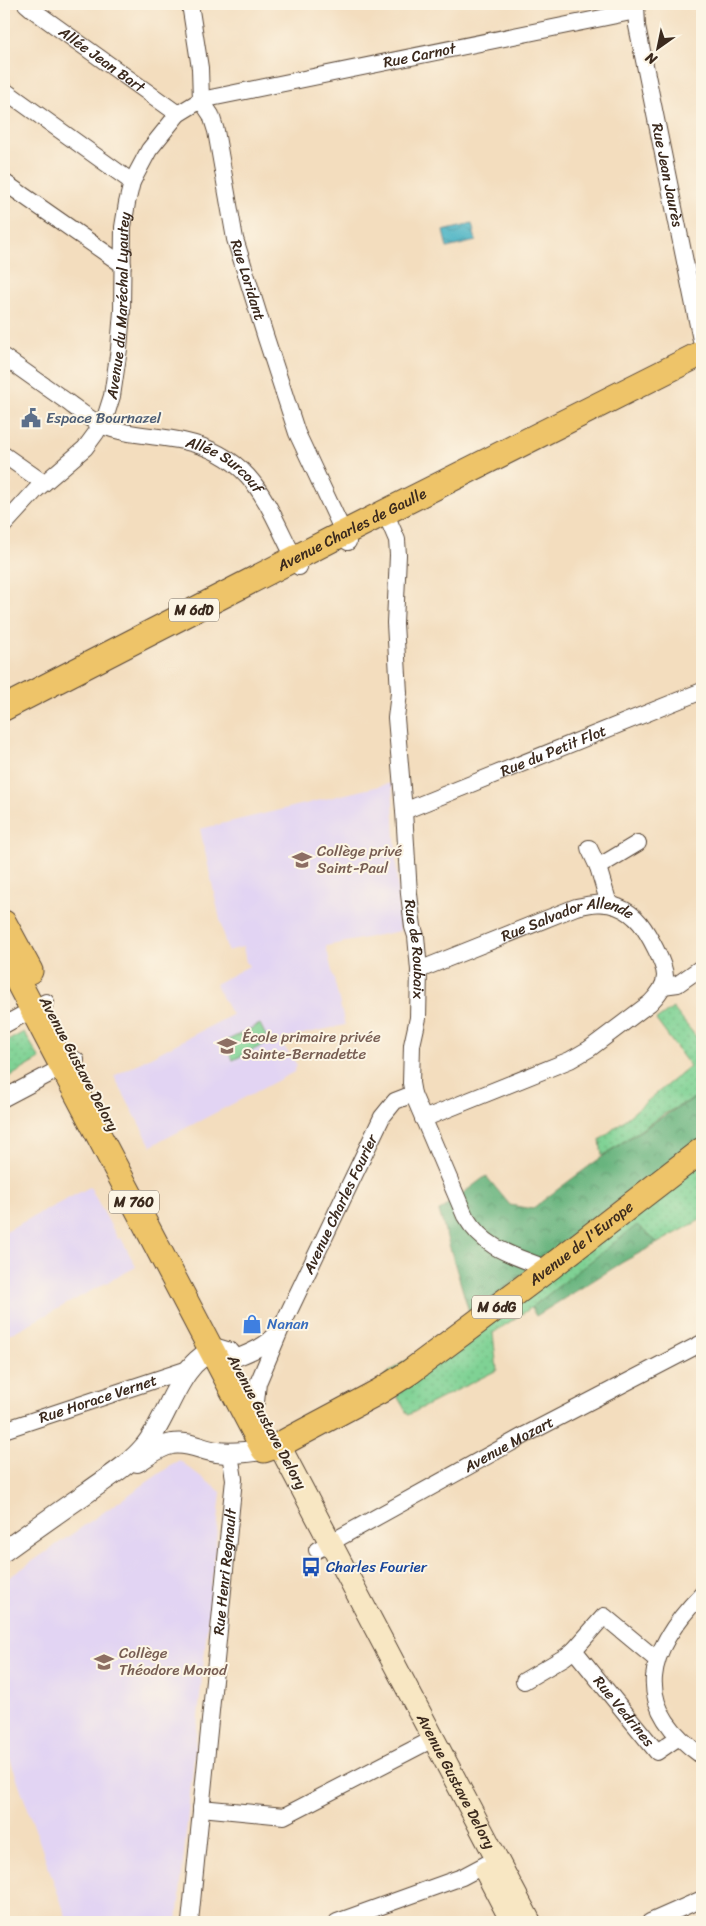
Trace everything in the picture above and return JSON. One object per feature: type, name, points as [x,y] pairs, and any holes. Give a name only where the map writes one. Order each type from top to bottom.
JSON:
[{"type":"main road","name":"Avenue Charles de Gaulle","points":[[388,518],[702,353]]},
{"type":"main road","name":"Avenue Charles de Gaulle","points":[[4,720],[39,699],[347,538],[702,366]]},
{"type":"main road","name":"Avenue Charles de Gaulle","points":[[4,708],[297,564]]},
{"type":"main road","name":"Avenue Gustave Delory","points":[[4,923],[39,1006],[426,1742],[490,1863],[530,1922]]},
{"type":"main road","name":"Avenue Gustave Delory","points":[[4,955],[39,1006]]},
{"type":"main road","name":"Avenue de l'Europe","points":[[271,1447],[380,1391],[410,1372],[548,1269],[702,1150]]},
{"type":"main road","name":"Avenue Gustave Delory","points":[[224,1357],[256,1402],[271,1447]]},
{"type":"main road","name":"Avenue Gustave Delory","points":[[490,1863],[512,1922]]},
{"type":"street","name":"Allée Jean Bart","points":[[26,4],[178,114]]},
{"type":"street","name":"Rue Loridant","points":[[190,4],[200,68],[201,100],[211,115],[216,131],[235,239],[302,444],[347,538]]},
{"type":"street","name":"Rue Carnot","points":[[201,100],[636,7]]},
{"type":"street","name":"Rue Jean Jaurès","points":[[636,7],[638,30],[702,345]]},
{"type":"street","points":[[4,90],[132,182]]},
{"type":"street","name":"Avenue du Maréchal Lyautey","points":[[4,525],[44,483],[85,448],[102,425],[112,396],[119,349],[124,215],[132,182],[149,150],[178,114],[201,100]]},
{"type":"street","points":[[4,182],[123,265]]},
{"type":"street","points":[[4,357],[102,425]]},
{"type":"street","name":"Allée Surcouf","points":[[102,425],[133,433],[183,441],[208,448],[229,459],[247,474],[259,489],[297,564]]},
{"type":"street","points":[[4,455],[44,483]]},
{"type":"street","name":"Rue de Roubaix","points":[[388,518],[397,540],[395,623],[399,692],[396,718],[409,894],[419,970],[418,1018],[412,1045],[410,1071],[413,1094],[471,1227],[494,1248],[548,1269]]},
{"type":"street","name":"Rue du Petit Flot","points":[[404,811],[702,692]]},
{"type":"street","points":[[598,867],[638,843]]},
{"type":"street","points":[[590,848],[609,904]]},
{"type":"street","name":"Rue Salvador Allende","points":[[419,970],[576,907],[599,903],[609,904],[628,912],[641,924],[662,966],[665,976],[663,986]]},
{"type":"street","points":[[423,1119],[580,1055],[650,1003],[663,986],[678,984],[702,967]]},
{"type":"street","points":[[4,1025],[39,1006]]},
{"type":"street","points":[[4,1098],[70,1064]]},
{"type":"street","name":"Avenue Charles Fourier","points":[[256,1402],[258,1383],[282,1326],[382,1117],[395,1101],[413,1094]]},
{"type":"street","name":"Avenue Charles Fourier","points":[[4,1551],[134,1458],[148,1442],[190,1368],[198,1359],[251,1352],[264,1345],[282,1326]]},
{"type":"street","name":"Avenue Mozart","points":[[324,1546],[527,1434],[702,1343]]},
{"type":"street","name":"Rue Horace Vernet","points":[[4,1430],[190,1368]]},
{"type":"street","name":"Avenue Charles Fourier","points":[[109,1477],[160,1448],[171,1444],[186,1444],[230,1454],[271,1447]]},
{"type":"street","name":"Rue Henri Regnault","points":[[190,1922],[234,1479],[230,1454]]},
{"type":"street","name":"Rue Vedrines","points":[[702,1594],[671,1632],[657,1660],[653,1681],[655,1699],[665,1722],[679,1737],[702,1756]]},
{"type":"street","points":[[524,1681],[558,1663],[574,1650],[604,1616],[657,1660]]},
{"type":"street","name":"Rue Vedrines","points":[[574,1650],[657,1752],[679,1737]]},
{"type":"street","points":[[202,1808],[284,1816],[426,1742]]},
{"type":"street","points":[[337,1922],[462,1877],[490,1863]]},
{"type":"street","points":[[653,1921],[702,1899]]},
{"type":"shaded area","points":[[392,783],[400,931],[326,946],[345,1025],[289,1037],[280,1041],[297,1065],[294,1072],[151,1146],[114,1076],[232,1015],[215,984],[249,966],[246,962],[243,947],[227,951],[200,829]]},
{"type":"shaded area","points":[[90,1187],[118,1239],[121,1238],[136,1267],[14,1332],[4,1335],[4,1232]]},
{"type":"shaded area","name":"Collège Théodore Monod","points":[[179,1460],[221,1492],[177,1922],[68,1922],[4,1742],[4,1581]]},
{"type":"green space","points":[[673,1008],[702,1044],[702,1094],[664,1114],[602,1156],[600,1140],[690,1066],[656,1020]]},
{"type":"green space","points":[[260,1024],[269,1042],[233,1060],[224,1042]]},
{"type":"green space","points":[[24,1032],[40,1059],[4,1080],[4,1043]]},
{"type":"green space","points":[[702,1094],[702,1138],[563,1242],[470,1315],[439,1211],[486,1176],[510,1205],[532,1209],[636,1133]]},
{"type":"green space","points":[[702,1138],[702,1219],[658,1243],[637,1226],[531,1308],[493,1333],[497,1370],[408,1415],[385,1375],[439,1338]]},
{"type":"green space","points":[[637,1225],[658,1243],[623,1262],[536,1316],[531,1308]]},
{"type":"water","points":[[472,224],[476,241],[447,248],[443,231]]},
{"type":"place","name":"Espace Bournazel","points":[[31,418]]},
{"type":"place","name":"Collège privé Saint-Paul","points":[[302,860]]},
{"type":"place","name":"École primaire privée Sainte-Bernadette","points":[[227,1046]]},
{"type":"place","name":"Nanan","points":[[252,1324]]},
{"type":"place","name":"Charles Fourier","points":[[311,1567]]},
{"type":"place","name":"Collège Théodore Monod","points":[[104,1662]]}]
